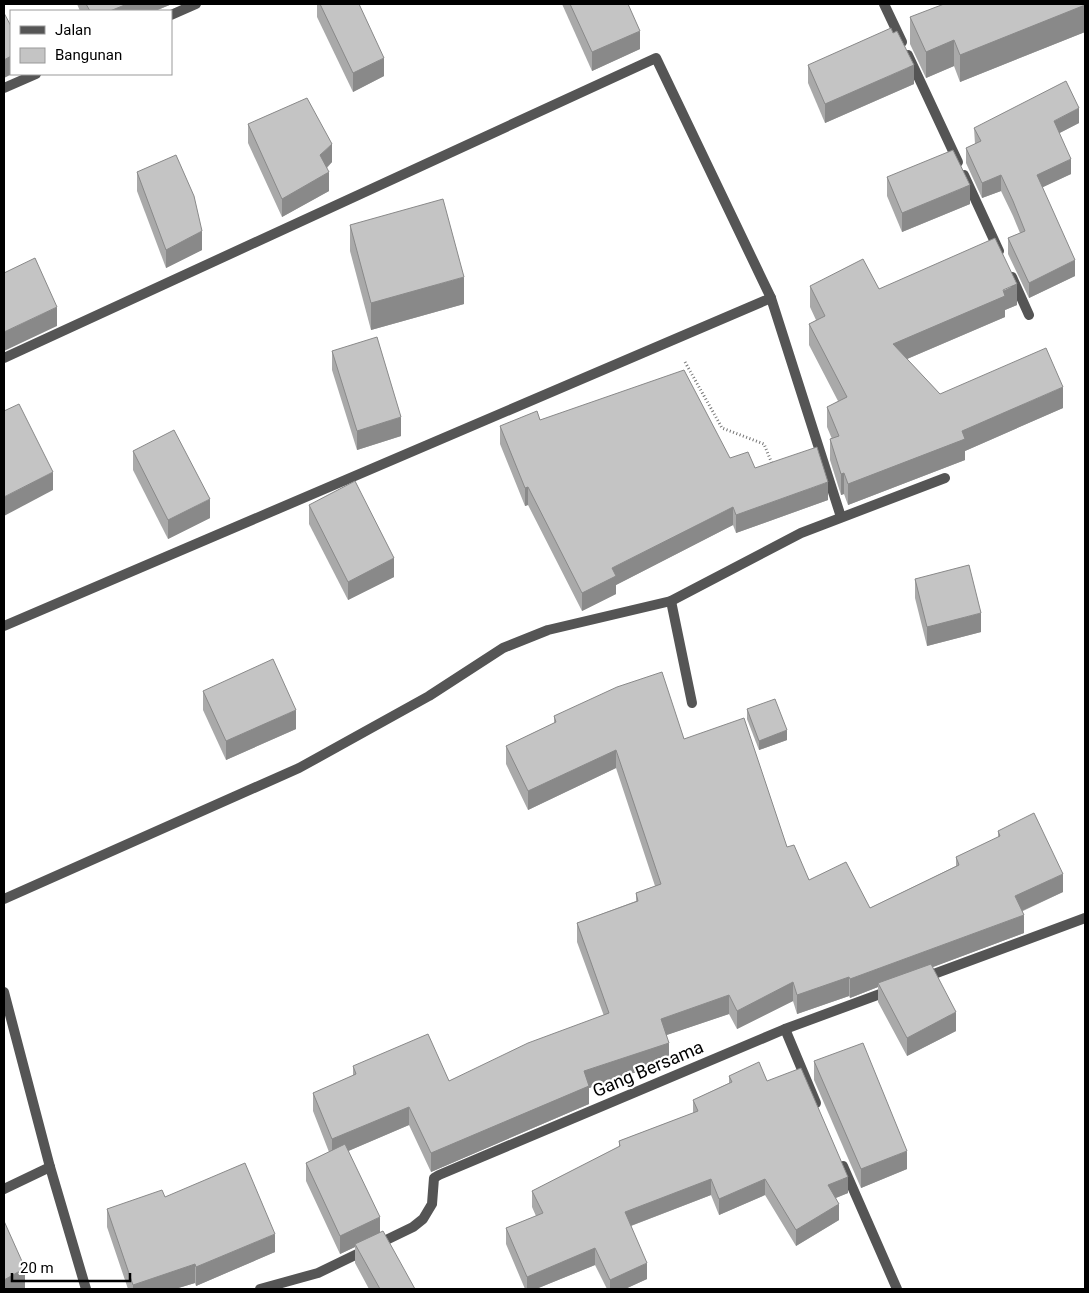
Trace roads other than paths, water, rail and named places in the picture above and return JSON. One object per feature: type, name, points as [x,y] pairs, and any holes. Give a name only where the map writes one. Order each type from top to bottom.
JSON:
[{"type":"street","points":[[172,15],[196,4]]},
{"type":"street","points":[[884,4],[1029,315]]},
{"type":"street","points":[[4,358],[656,58],[772,298],[841,517]]},
{"type":"street","points":[[4,88],[34,75]]},
{"type":"street","points":[[4,626],[772,298]]},
{"type":"street","points":[[4,899],[299,768],[429,696],[503,648],[548,630],[671,601],[801,533],[945,478]]},
{"type":"street","points":[[671,601],[692,704]]},
{"type":"street","name":"Gang Bersama","points":[[260,1289],[318,1273],[414,1227],[423,1219],[432,1204],[434,1178],[439,1175],[785,1029],[1085,918]]},
{"type":"street","points":[[4,992],[50,1167],[86,1289]]},
{"type":"street","points":[[785,1029],[819,1109]]},
{"type":"street","points":[[838,1153],[897,1289]]},
{"type":"street","points":[[4,1189],[50,1167]]}]
